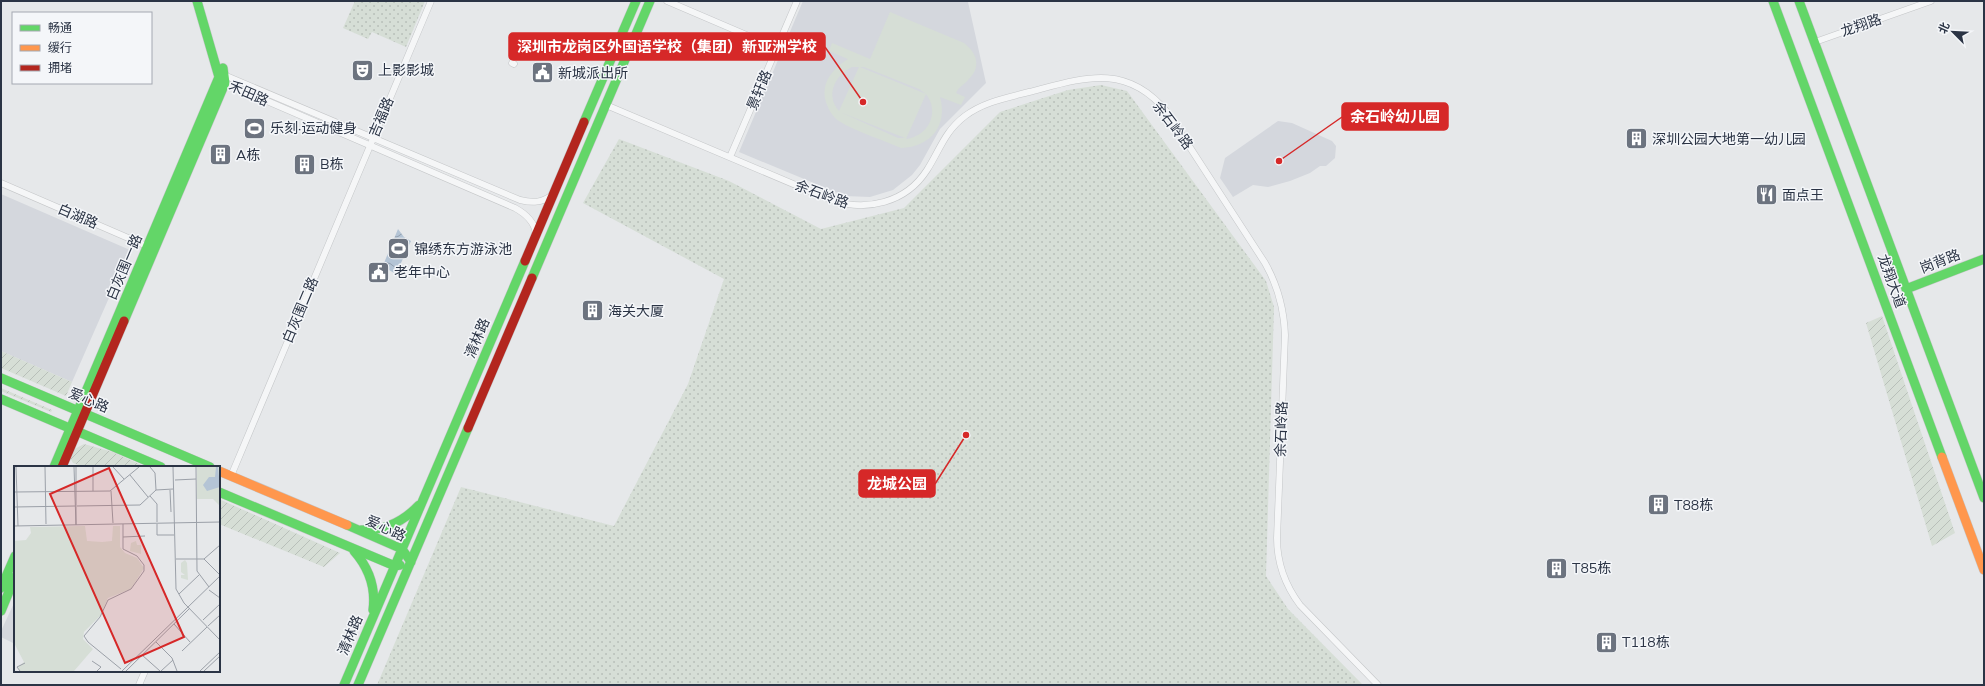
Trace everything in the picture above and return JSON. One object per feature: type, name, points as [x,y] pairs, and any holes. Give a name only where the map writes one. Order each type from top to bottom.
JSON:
[{"type":"main road","points":[[197,1],[223,78]]},
{"type":"main road","points":[[203,1],[223,78]]},
{"type":"main road","name":"清林路","points":[[344,685],[636,1]]},
{"type":"main road","name":"清林路","points":[[358,685],[650,1]]},
{"type":"main road","name":"龙翔大道","points":[[1773,1],[1984,570]]},
{"type":"main road","name":"龙翔大道","points":[[1799,1],[1906,289],[1982,485],[1984,498]]},
{"type":"main road","name":"白灰围一路","points":[[62,466],[81,412],[223,78]]},
{"type":"main road","name":"岗背路","points":[[1906,289],[1984,259]]},
{"type":"main road","name":"爱心路","points":[[1,378],[208,466]]},
{"type":"main road","points":[[1,399],[159,466]]},
{"type":"main road","name":"白灰围一路","points":[[55,466],[74,430]]},
{"type":"main road","name":"爱心路","points":[[220,471],[402,549],[411,562],[395,566]]},
{"type":"main road","points":[[220,494],[395,566]]},
{"type":"main road","points":[[356,529],[377,529],[396,523],[414,512],[424,498]]},
{"type":"main road","points":[[352,548],[359,556],[370,576],[374,589],[372,621]]},
{"type":"main road","points":[[1,588],[14,558]]},
{"type":"main road","points":[[1,611],[14,579]]},
{"type":"street","name":"吉福路","points":[[369,145],[431,1]]},
{"type":"street","points":[[667,1],[777,48]]},
{"type":"street","name":"景轩路","points":[[730,158],[797,1]]},
{"type":"street","name":"龙翔路","points":[[1815,42],[1931,1]]},
{"type":"street","name":"余石岭路","points":[[606,105],[839,203],[857,206],[875,205],[893,199],[915,184],[927,170],[942,141],[953,128],[973,110],[988,102],[1078,79],[1096,77],[1114,79],[1128,83],[1140,88],[1155,99],[1167,112],[1265,263],[1275,282],[1281,302],[1285,335],[1277,547],[1282,574],[1300,605],[1378,685]]},
{"type":"street","name":"禾田路","points":[[223,78],[520,200],[538,202],[546,200],[554,194]]},
{"type":"street","name":"禾田路","points":[[223,78],[369,145],[515,208],[530,219],[535,226],[536,236]]},
{"type":"street","name":"白灰围二路","points":[[231,476],[369,145]]},
{"type":"street","name":"白湖路","points":[[1,183],[151,248]]},
{"type":"street","points":[[139,685],[145,672]]},
{"type":"shaded area","points":[[355,1],[425,1],[406,47],[372,32],[368,39],[343,28]]},
{"type":"shaded area","points":[[803,1],[968,2],[986,83],[940,129],[920,165],[912,175],[893,190],[870,197],[845,196],[739,152]]},
{"type":"shaded area","points":[[890,12],[964,43],[975,56],[976,65],[972,75],[956,93],[965,97],[961,105],[940,97],[942,117],[935,133],[921,144],[901,148],[845,125],[831,113],[825,99],[825,85],[828,79],[836,68],[848,59],[829,51],[832,43],[870,59]],"holes":[[[852,67],[859,67],[839,111],[835,105],[832,92],[837,80]],[[860,67],[864,67],[919,89],[926,94]],[[926,94],[932,108],[930,122],[921,133],[906,139]],[[840,112],[905,138],[898,138]]]},
{"type":"shaded area","points":[[1101,85],[1127,91],[1266,281],[1274,307],[1266,576],[1288,609],[1363,685],[377,685],[461,487],[614,526],[688,384],[724,279],[583,203],[619,139],[729,181],[821,229],[904,208],[1000,112],[1068,90]]},
{"type":"shaded area","points":[[1278,121],[1292,123],[1332,141],[1336,146],[1335,158],[1326,166],[1320,166],[1310,173],[1290,181],[1268,187],[1253,185],[1233,197],[1220,178],[1225,158]]},
{"type":"shaded area","points":[[1,194],[130,250],[72,382],[1,351]]},
{"type":"shaded area","points":[[1882,316],[1955,533],[1932,546],[1866,323]]},
{"type":"shaded area","points":[[1,351],[72,382],[66,396],[1,368]]},
{"type":"shaded area","points":[[1,388],[52,410],[51,412],[1,391]]},
{"type":"shaded area","points":[[84,444],[113,452],[144,466],[80,466],[73,463],[67,453]]},
{"type":"shaded area","points":[[220,499],[340,553],[324,567],[220,524]]},
{"type":"shaded area","points":[[14,603],[14,644],[1,637],[1,631]]},
{"type":"water","name":"锦绣东方游泳池","points":[[398,229],[404,237],[411,241],[396,274],[389,270],[384,263]]},
{"type":"traffic: fast","points":[[54,466],[219,77],[197,1]]},
{"type":"traffic: fast","points":[[584,122],[636,1]]},
{"type":"traffic: fast","points":[[532,278],[650,1]]},
{"type":"traffic: fast","points":[[1773,1],[1942,457]]},
{"type":"traffic: fast","points":[[1799,1],[1984,498]]},
{"type":"traffic: fast","points":[[124,321],[225,83],[223,68]]},
{"type":"traffic: fast","points":[[1906,289],[1984,259]]},
{"type":"traffic: fast","points":[[344,685],[525,261]]},
{"type":"traffic: fast","points":[[1,378],[208,466]]},
{"type":"traffic: fast","points":[[1,399],[159,466]]},
{"type":"traffic: fast","points":[[358,685],[468,428]]},
{"type":"traffic: fast","points":[[220,492],[395,566],[400,565]]},
{"type":"traffic: fast","points":[[361,530],[378,529],[400,521],[419,505]]},
{"type":"traffic: fast","points":[[347,525],[402,549],[411,562]]},
{"type":"traffic: fast","points":[[354,551],[364,564],[370,578],[374,602],[373,610]]},
{"type":"traffic: fast","points":[[1,588],[14,558]]},
{"type":"traffic: fast","points":[[1,611],[14,579]]},
{"type":"traffic: slow","points":[[1942,457],[1984,570]]},
{"type":"traffic: slow","points":[[220,471],[347,525]]},
{"type":"traffic: jam","points":[[525,261],[584,122]]},
{"type":"traffic: jam","points":[[468,428],[532,278]]},
{"type":"traffic: jam","points":[[62,466],[124,321]]},
{"type":"place","name":"上影影城","points":[[363,70]]},
{"type":"place","name":"新城派出所","points":[[543,73]]},
{"type":"place","name":"深圳市龙岗区外国语学校（集团）新亚洲学校","points":[[863,102]]},
{"type":"place","name":"乐刻·运动健身","points":[[254,128]]},
{"type":"place","name":"深圳公园大地第一幼儿园","points":[[1637,139]]},
{"type":"place","name":"A栋","points":[[221,155]]},
{"type":"place","name":"余石岭幼儿园","points":[[1279,161]]},
{"type":"place","name":"B栋","points":[[304,164]]},
{"type":"place","name":"面点王","points":[[1766,195]]},
{"type":"place","name":"锦绣东方游泳池","points":[[398,249]]},
{"type":"place","name":"老年中心","points":[[379,272]]},
{"type":"place","name":"海关大厦","points":[[593,311]]},
{"type":"place","name":"龙城公园","points":[[966,435]]},
{"type":"place","name":"T88栋","points":[[1659,505]]},
{"type":"place","name":"T85栋","points":[[1557,568]]},
{"type":"place","name":"T118栋","points":[[1607,642]]}]
